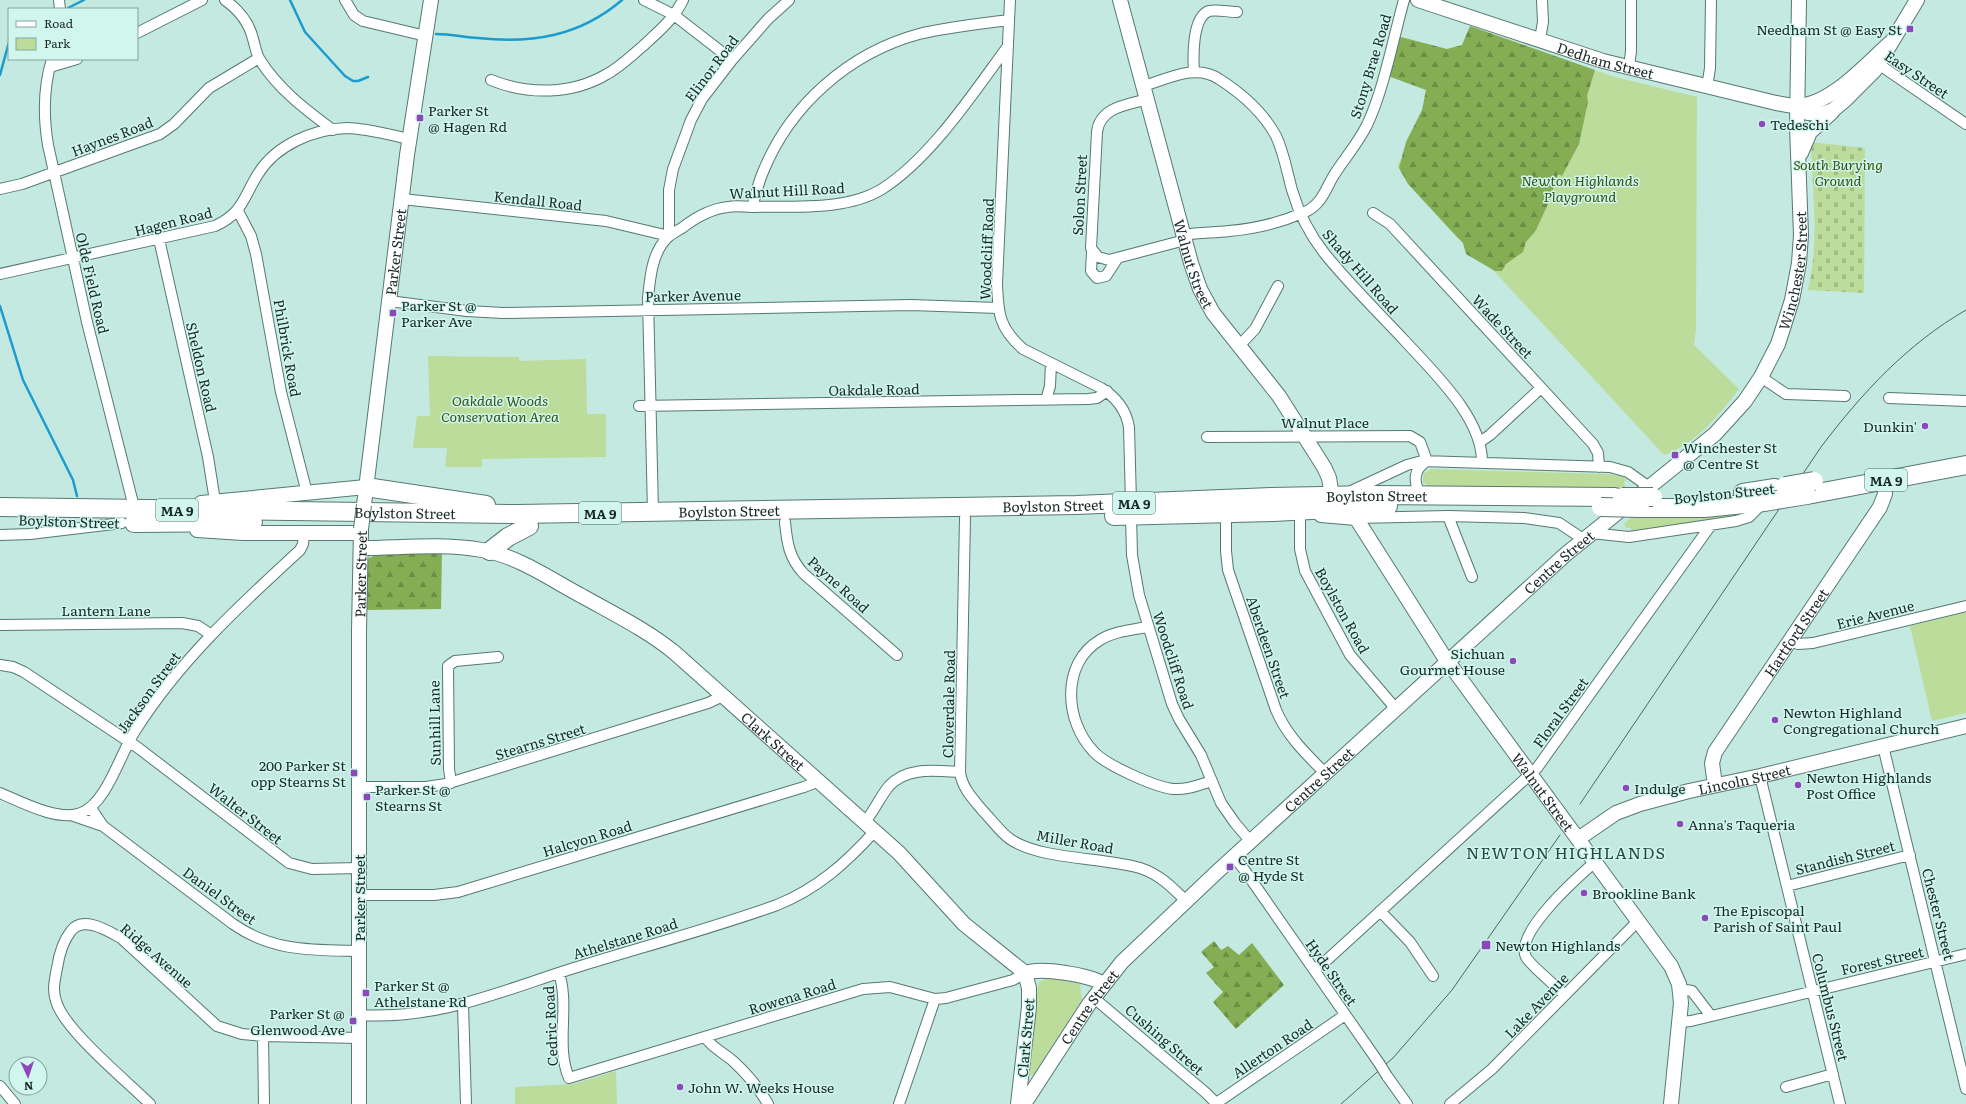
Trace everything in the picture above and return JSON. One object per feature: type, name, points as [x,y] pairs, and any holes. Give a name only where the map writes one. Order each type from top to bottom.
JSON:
[{"type":"highway","name":"Boylston Street","points":[[0,508],[131,519],[282,510],[547,514],[1131,509],[1226,514],[1410,505],[1608,502],[1647,498],[1704,508],[1810,488],[1966,453]]},
{"type":"highway","name":"Boylston Street","points":[[1810,488],[1884,480],[1966,465]]},
{"type":"highway","points":[[366,488],[547,514]]},
{"type":"highway","name":"Boylston Street","points":[[0,519],[131,519],[529,526],[964,518],[1131,509],[1337,495],[1419,494],[1608,502]]},
{"type":"highway","points":[[490,551],[508,537],[529,526]]},
{"type":"main road","name":"Parker Street","points":[[359,1104],[359,631],[361,531],[410,138],[431,0]]},
{"type":"main road","name":"Walnut Street","points":[[1120,0],[1194,272],[1204,298],[1216,318],[1274,388],[1327,472],[1337,495]]},
{"type":"main road","name":"Dedham Street","points":[[1418,0],[1629,67],[1707,87],[1797,106],[1808,113],[1826,113],[1836,108]]},
{"type":"main road","name":"Winchester Street","points":[[1647,498],[1722,428],[1742,404],[1761,377],[1782,333],[1797,279],[1801,235],[1797,106],[1799,0]]},
{"type":"main road","points":[[1799,161],[1810,132],[1867,79],[1875,62],[1890,43],[1917,0]]},
{"type":"main road","points":[[1797,106],[1813,102],[1833,92],[1875,62]]},
{"type":"main road","name":"Hartford Street","points":[[1715,785],[1712,763],[1715,752],[1880,507],[1885,494],[1884,480]]},
{"type":"main road","name":"Boylston Street","points":[[131,519],[215,501],[366,488]]},
{"type":"main road","name":"Centre Street","points":[[1024,1104],[1094,998],[1122,962],[1234,857],[1587,536],[1647,498]]},
{"type":"main road","points":[[1300,511],[1334,517],[1356,518]]},
{"type":"main road","name":"Walnut Street","points":[[1356,518],[1447,662],[1671,966],[1680,989],[1680,1022],[1671,1104]]},
{"type":"main road","name":"Boylston Street","points":[[131,519],[240,533],[361,531]]},
{"type":"main road","points":[[360,548],[460,547],[490,551]]},
{"type":"main road","name":"Clark Street","points":[[490,551],[531,568],[652,636],[675,653],[911,864],[964,924],[1024,973],[1029,988],[1029,1007],[1018,1104]]},
{"type":"main road","name":"Lincoln Street","points":[[1578,839],[1604,820],[1624,809],[1715,785],[1760,776],[1966,726]]},
{"type":"main road","points":[[1024,973],[1038,970],[1074,974],[1094,979],[1104,984]]},
{"type":"street","points":[[138,32],[202,0]]},
{"type":"street","points":[[225,0],[245,18],[251,30],[259,58],[287,92],[302,107],[333,130]]},
{"type":"street","points":[[345,0],[354,16],[363,21],[426,36]]},
{"type":"street","points":[[644,0],[674,15],[732,60]]},
{"type":"street","points":[[491,80],[511,87],[534,90],[561,90],[579,87],[607,74],[628,58],[660,31],[674,15],[683,0]]},
{"type":"street","name":"Elinor Road","points":[[669,236],[669,190],[673,169],[691,120],[702,99],[732,60],[768,19],[789,0]]},
{"type":"street","name":"Woodcliff Road","points":[[1010,0],[997,283],[999,317],[1012,340],[1023,349],[1107,391],[1120,405],[1128,422],[1133,564],[1147,627],[1174,708],[1201,755],[1225,810],[1251,842]]},
{"type":"street","name":"Stony Brae Road","points":[[1185,238],[1242,229],[1300,214],[1311,209],[1320,202],[1334,176],[1357,144],[1367,124],[1379,92],[1404,0]]},
{"type":"street","points":[[1540,39],[1542,0]]},
{"type":"street","points":[[1629,67],[1631,51],[1631,0]]},
{"type":"street","points":[[1707,87],[1710,68],[1711,0]]},
{"type":"street","points":[[1194,72],[1196,31],[1200,17],[1210,11],[1237,12]]},
{"type":"street","points":[[752,206],[763,172],[779,139],[798,112],[822,87],[845,70],[882,48],[919,35],[961,26],[1009,20]]},
{"type":"street","name":"Walnut Hill Road","points":[[653,512],[648,310],[650,274],[656,257],[669,236],[697,217],[729,206],[845,203],[864,198],[882,189],[907,169],[954,118],[1008,46]]},
{"type":"street","name":"Haynes Road","points":[[0,189],[22,184],[54,173],[160,134],[174,124],[208,88],[259,58]]},
{"type":"street","points":[[51,63],[70,60]]},
{"type":"street","name":"Easy Street","points":[[1875,62],[1966,124]]},
{"type":"street","name":"Olde Field Road","points":[[51,63],[44,99],[44,123],[72,258],[131,519]]},
{"type":"street","name":"Shady Hill Road","points":[[1144,86],[1194,72],[1206,72],[1220,80],[1253,105],[1266,121],[1279,143],[1300,214],[1316,241],[1332,262],[1451,392],[1480,442],[1482,463]]},
{"type":"street","name":"Solon Street","points":[[1148,99],[1112,110],[1099,121],[1090,244],[1092,252],[1104,260],[1117,259],[1185,238]]},
{"type":"street","name":"Hagen Road","points":[[0,274],[215,226],[224,222],[238,211],[258,174],[270,158],[280,150],[311,135],[348,128],[410,138]]},
{"type":"street","name":"Kendall Road","points":[[402,199],[606,221],[669,236]]},
{"type":"street","name":"Philbrick Road","points":[[238,211],[251,236],[256,254],[281,392],[307,493]]},
{"type":"street","name":"Wade Street","points":[[1373,213],[1390,224],[1593,444],[1598,453],[1599,467]]},
{"type":"street","name":"Sheldon Road","points":[[159,239],[208,457],[215,501]]},
{"type":"street","points":[[1092,252],[1091,271],[1097,278],[1106,276],[1117,259]]},
{"type":"street","points":[[1239,346],[1255,330],[1278,286]]},
{"type":"street","name":"Parker Avenue","points":[[389,301],[467,311],[503,313],[911,306],[998,308]]},
{"type":"street","points":[[1046,400],[1050,386],[1051,363]]},
{"type":"street","points":[[1761,377],[1786,394],[1844,396]]},
{"type":"street","points":[[1480,442],[1490,435],[1541,388]]},
{"type":"street","name":"Oakdale Road","points":[[639,406],[1093,399],[1101,396],[1107,391]]},
{"type":"street","points":[[1889,398],[1966,401]]},
{"type":"street","name":"Walnut Place","points":[[1206,437],[1412,436],[1421,443],[1427,461]]},
{"type":"street","points":[[1337,495],[1406,465],[1427,461],[1599,467],[1628,472],[1647,498]]},
{"type":"street","points":[[1419,494],[1415,483],[1415,475],[1421,466],[1427,461]]},
{"type":"street","points":[[1356,518],[1448,516],[1513,517],[1547,521],[1563,525],[1587,536],[1628,537],[1745,519],[1770,495]]},
{"type":"street","name":"Boylston Road","points":[[1300,511],[1300,549],[1305,571],[1350,655],[1396,709]]},
{"type":"street","name":"Aberdeen Street","points":[[1226,514],[1226,551],[1228,570],[1276,710],[1282,724],[1294,741],[1326,774]]},
{"type":"street","points":[[1448,516],[1472,577]]},
{"type":"street","name":"Cloverdale Road","points":[[870,827],[885,791],[898,779],[927,770],[960,772],[964,518]]},
{"type":"street","points":[[0,535],[35,534],[131,519]]},
{"type":"street","name":"Payne Road","points":[[785,522],[790,555],[800,569],[897,654]]},
{"type":"street","name":"Floral Street","points":[[1314,970],[1328,959],[1530,775],[1545,758],[1711,525]]},
{"type":"street","name":"Jackson Street","points":[[91,808],[103,793],[129,741],[151,708],[190,657],[210,634],[300,550],[303,544],[304,532]]},
{"type":"street","name":"Erie Avenue","points":[[1790,641],[1798,644],[1813,643],[1966,606]]},
{"type":"street","name":"Lantern Lane","points":[[0,625],[182,623],[198,626],[210,634]]},
{"type":"street","points":[[1147,627],[1110,635],[1099,640],[1083,654],[1074,673],[1071,689],[1076,724],[1085,741],[1099,756],[1154,784],[1167,788],[1180,789],[1212,781]]},
{"type":"street","name":"Sunhill Lane","points":[[451,783],[449,769],[448,666],[452,662],[498,657]]},
{"type":"street","name":"Walter Street","points":[[0,665],[13,667],[24,672],[129,741],[289,863],[312,869],[360,868]]},
{"type":"street","name":"Stearns Street","points":[[360,787],[426,787],[451,783],[708,703],[723,696]]},
{"type":"street","name":"Chester Street","points":[[1883,746],[1966,1089]]},
{"type":"street","name":"Miller Road","points":[[960,772],[964,787],[974,801],[1004,833],[1014,841],[1040,850],[1140,868],[1163,879],[1186,901]]},
{"type":"street","name":"Columbus Street","points":[[1760,776],[1840,1104]]},
{"type":"street","name":"Halcyon Road","points":[[360,895],[434,895],[458,892],[804,787],[812,784],[817,779]]},
{"type":"street","points":[[0,793],[46,812],[70,815],[80,814],[91,808]]},
{"type":"street","name":"Daniel Street","points":[[91,808],[103,826]]},
{"type":"street","name":"Daniel Street","points":[[70,815],[103,826],[248,934],[294,949],[359,951]]},
{"type":"street","name":"Athelstane Road","points":[[359,1015],[412,1015],[463,1005],[559,973],[786,902],[835,871],[853,855],[870,827]]},
{"type":"street","name":"Standish Street","points":[[1787,886],[1910,855]]},
{"type":"street","name":"Hyde Street","points":[[1234,857],[1407,1104]]},
{"type":"street","points":[[1565,995],[1527,960],[1524,947],[1529,933],[1538,921],[1572,884],[1595,862]]},
{"type":"street","points":[[1380,911],[1410,942],[1433,976]]},
{"type":"street","name":"Lake Avenue","points":[[1450,1104],[1492,1069],[1638,921]]},
{"type":"street","name":"Ridge Avenue","points":[[150,1104],[76,1033],[62,1013],[56,1001],[54,988],[58,958],[66,936],[73,928],[84,924],[94,925],[108,930],[121,938],[217,1026],[242,1034],[263,1036],[359,1038]]},
{"type":"street","name":"Forest Street","points":[[1680,1022],[1966,954]]},
{"type":"street","name":"Cedric Road","points":[[559,973],[562,986],[563,1061],[568,1078]]},
{"type":"street","name":"Rowena Road","points":[[568,1078],[870,988],[897,988],[935,999],[958,996],[1013,980],[1024,973]]},
{"type":"street","points":[[1680,989],[1692,991],[1710,1016]]},
{"type":"street","name":"Cushing Street","points":[[1094,998],[1206,1093],[1215,1104]]},
{"type":"street","points":[[899,1104],[935,999]]},
{"type":"street","points":[[463,1005],[466,1104]]},
{"type":"street","name":"Allerton Road","points":[[1215,1104],[1345,1015]]},
{"type":"street","points":[[263,1036],[264,1104]]},
{"type":"street","points":[[705,1037],[708,1042],[744,1072],[768,1104]]},
{"type":"street","points":[[1786,1086],[1833,1074]]},
{"type":"street","points":[[0,1086],[15,1104]]},
{"type":"green space","points":[[1470,26],[1595,70],[1587,96],[1588,102],[1579,144],[1562,176],[1558,174],[1549,202],[1536,230],[1526,242],[1523,252],[1506,264],[1502,271],[1495,271],[1466,254],[1463,243],[1408,184],[1399,168],[1406,142],[1422,110],[1426,90],[1388,76],[1395,40],[1401,37],[1447,49],[1462,45]]},
{"type":"green space","name":"Newton Highlands Playground","points":[[1478,32],[1615,77],[1697,97],[1696,328],[1694,345],[1739,389],[1706,428],[1686,444],[1675,450],[1664,455],[1397,166]]},
{"type":"green space","name":"South Burying Ground","points":[[1811,142],[1865,148],[1864,293],[1808,290],[1814,253]]},
{"type":"green space","name":"Oakdale Woods Conservation Area","points":[[428,356],[519,357],[519,361],[586,359],[587,414],[606,414],[606,457],[482,459],[482,467],[445,467],[447,448],[413,448],[417,416],[430,416]]},
{"type":"green space","points":[[1431,469],[1608,474],[1621,476],[1627,479],[1624,482],[1626,490],[1430,487],[1425,483],[1423,484],[1423,474]]},
{"type":"green space","points":[[1746,513],[1738,516],[1631,531],[1631,528],[1626,528],[1624,524],[1633,515]]},
{"type":"green space","points":[[442,551],[441,609],[364,610],[366,566],[369,558],[381,553]]},
{"type":"green space","points":[[1966,612],[1966,713],[1932,721],[1910,626]]},
{"type":"green space","points":[[1214,941],[1221,950],[1228,946],[1239,955],[1252,943],[1284,985],[1236,1029],[1213,1002],[1223,992],[1206,973],[1214,967],[1201,952]]},
{"type":"green space","points":[[1045,979],[1067,980],[1080,984],[1082,1000],[1034,1074],[1028,1076],[1038,985],[1039,982]]},
{"type":"green space","points":[[616,1071],[617,1104],[515,1104],[515,1087],[573,1084]]},
{"type":"waterway","points":[[68,8],[84,0]]},
{"type":"waterway","points":[[290,0],[305,32],[345,76],[353,81],[358,81],[368,77]]},
{"type":"waterway","points":[[436,34],[498,40],[517,40],[554,35],[589,22],[622,0]]},
{"type":"waterway","points":[[0,75],[8,46]]},
{"type":"waterway","points":[[0,306],[23,380],[73,480],[77,496]]},
{"type":"tram line","points":[[1580,804],[1821,447],[1869,389],[1887,371],[1924,338],[1966,310]]},
{"type":"tram line","points":[[1341,1104],[1393,1058],[1452,990],[1560,835]]},
{"type":"place","name":"Needham St @ Easy St","points":[[1910,29]]},
{"type":"place","name":"Parker St @ Hagen Rd","points":[[420,118]]},
{"type":"place","name":"Tedeschi","points":[[1762,124]]},
{"type":"place","name":"Parker St @ Parker Ave","points":[[393,313]]},
{"type":"place","name":"Dunkin'","points":[[1925,426]]},
{"type":"place","name":"Winchester St @ Centre St","points":[[1675,455]]},
{"type":"place","name":"Sichuan Gourmet House","points":[[1513,661]]},
{"type":"place","name":"Newton Highland Congregational Church","points":[[1775,720]]},
{"type":"place","name":"200 Parker St opp Stearns St","points":[[354,773]]},
{"type":"place","name":"Newton Highlands Post Office","points":[[1798,785]]},
{"type":"place","name":"Indulge","points":[[1626,788]]},
{"type":"place","name":"Parker St @ Stearns St","points":[[367,797]]},
{"type":"place","name":"Anna's Taqueria","points":[[1680,824]]},
{"type":"place","name":"Centre St @ Hyde St","points":[[1230,867]]},
{"type":"place","name":"Brookline Bank","points":[[1584,893]]},
{"type":"place","name":"The Episcopal Parish of Saint Paul","points":[[1705,918]]},
{"type":"place","name":"Newton Highlands","points":[[1486,945]]},
{"type":"place","name":"Parker St @ Athelstane Rd","points":[[366,993]]},
{"type":"place","name":"Parker St @ Glenwood Ave","points":[[353,1021]]},
{"type":"place","name":"John W. Weeks House","points":[[680,1087]]},
{"type":"district","name":"NEWTON HIGHLANDS","points":[[1566,852]]}]
